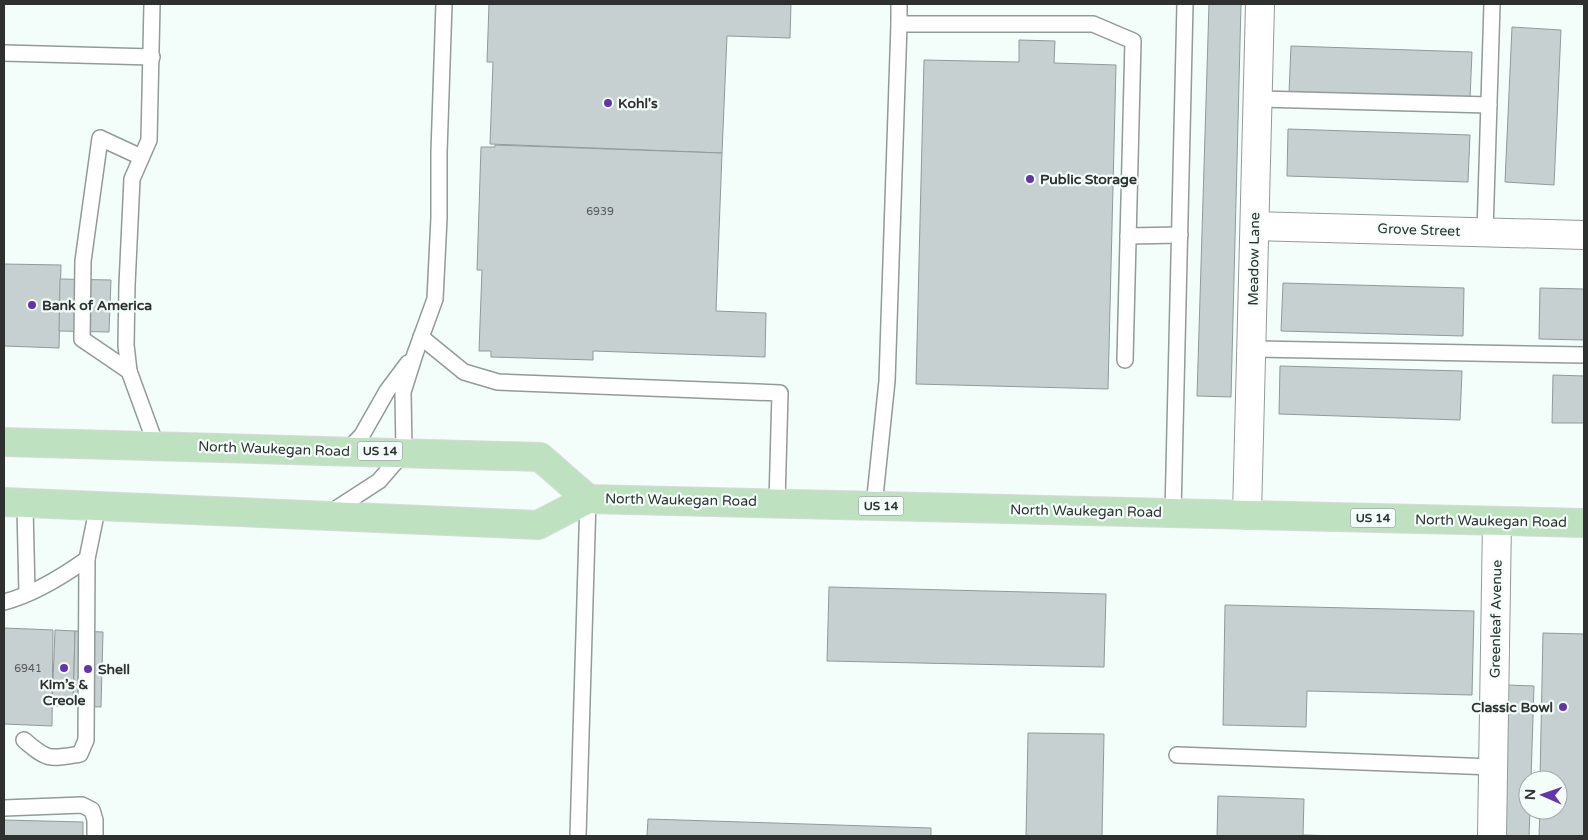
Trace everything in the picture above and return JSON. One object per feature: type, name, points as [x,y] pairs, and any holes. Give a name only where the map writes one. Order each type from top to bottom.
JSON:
[{"type":"main road","points":[[4,425],[56,443]]},
{"type":"main road","name":"North Waukegan Road","points":[[4,442],[540,456],[588,499]]},
{"type":"main road","name":"North Waukegan Road","points":[[11,507],[53,503],[538,526],[588,499],[777,502],[1584,523]]},
{"type":"street","name":"Meadow Lane","points":[[1247,515],[1260,4]]},
{"type":"street","name":"Grove Street","points":[[1254,226],[1584,235]]},
{"type":"street","name":"Greenleaf Avenue","points":[[1492,836],[1497,522]]},
{"type":"lane","points":[[152,4],[149,140],[132,179],[126,345],[129,371],[156,445]]},
{"type":"lane","points":[[325,516],[379,481],[404,452],[403,392],[435,299],[439,218],[439,152],[444,4]]},
{"type":"lane","points":[[874,506],[886,381],[899,4]]},
{"type":"lane","points":[[1173,513],[1185,4]]},
{"type":"lane","points":[[1485,232],[1492,4]]},
{"type":"lane","points":[[899,24],[1093,24],[1133,40],[1125,360]]},
{"type":"lane","points":[[4,53],[152,57]]},
{"type":"lane","points":[[1258,99],[1489,105]]},
{"type":"lane","points":[[129,371],[82,339],[84,260],[100,138],[141,157]]},
{"type":"lane","points":[[1128,236],[1180,235]]},
{"type":"lane","points":[[421,337],[464,372],[498,382],[780,393],[777,502]]},
{"type":"lane","points":[[1252,349],[1584,355]]},
{"type":"lane","points":[[348,450],[362,435],[387,391],[415,354]]},
{"type":"lane","points":[[578,836],[588,499]]},
{"type":"lane","points":[[24,740],[42,756],[59,758],[80,754],[86,740],[87,559],[98,505]]},
{"type":"lane","points":[[11,507],[27,593]]},
{"type":"lane","points":[[4,602],[14,600],[65,574],[87,559]]},
{"type":"lane","points":[[1177,755],[1493,767]]},
{"type":"lane","points":[[4,808],[82,805],[92,810],[95,820],[95,836]]},
{"type":"building","name":"Kohl's","points":[[489,4],[791,4],[790,38],[727,36],[722,153],[490,144],[493,62],[487,62]]},
{"type":"building","points":[[1209,4],[1241,4],[1231,397],[1197,396]]},
{"type":"building","points":[[1512,27],[1561,30],[1554,185],[1505,182]]},
{"type":"building","points":[[1019,40],[1055,41],[1054,63],[1116,65],[1108,389],[916,384],[924,60],[1019,62]]},
{"type":"building","points":[[1291,46],[1472,52],[1470,99],[1289,93]]},
{"type":"building","points":[[1288,129],[1470,135],[1468,182],[1287,176]]},
{"type":"building","points":[[495,145],[722,153],[716,311],[766,313],[765,357],[593,351],[593,360],[491,357],[491,351],[479,351],[482,270],[477,270],[481,147],[495,147]]},
{"type":"building","name":"Bank of America","points":[[4,264],[61,265],[59,348],[4,346]]},
{"type":"building","points":[[60,279],[111,280],[109,332],[59,331]]},
{"type":"building","points":[[1283,283],[1464,288],[1463,336],[1281,331]]},
{"type":"building","points":[[1540,288],[1584,289],[1584,340],[1539,339]]},
{"type":"building","points":[[1280,366],[1462,371],[1460,420],[1279,414]]},
{"type":"building","points":[[1553,375],[1584,376],[1584,423],[1552,423]]},
{"type":"building","points":[[829,587],[1106,594],[1104,667],[827,661]]},
{"type":"building","points":[[1225,605],[1474,611],[1472,695],[1307,691],[1306,727],[1223,725]]},
{"type":"building","points":[[4,628],[53,630],[52,726],[4,724]]},
{"type":"building","name":"Kim’s & Creole","points":[[55,630],[75,631],[73,706],[52,706]]},
{"type":"building","name":"Shell","points":[[75,631],[103,632],[101,707],[73,706]]},
{"type":"building","name":"Classic Bowl","points":[[1543,633],[1584,634],[1584,836],[1539,836],[1540,820],[1568,820],[1568,770],[1540,770]]},
{"type":"building","points":[[1507,685],[1534,686],[1531,770],[1518,770],[1518,820],[1530,820],[1529,836],[1502,836]]},
{"type":"building","points":[[1028,733],[1104,734],[1102,836],[1026,836]]},
{"type":"building","points":[[1218,796],[1304,799],[1303,835],[1343,836],[1217,836]]},
{"type":"building","points":[[648,819],[931,828],[931,836],[647,836]]},
{"type":"building","points":[[4,820],[83,822],[83,836],[4,836]]},
{"type":"place","name":"Kohl's","points":[[608,103]]},
{"type":"place","name":"Public Storage","points":[[1030,179]]},
{"type":"place","name":"Bank of America","points":[[32,305]]},
{"type":"place","name":"Kim’s & Creole","points":[[64,668]]},
{"type":"place","name":"Shell","points":[[88,669]]},
{"type":"place","name":"Classic Bowl","points":[[1563,707]]}]
